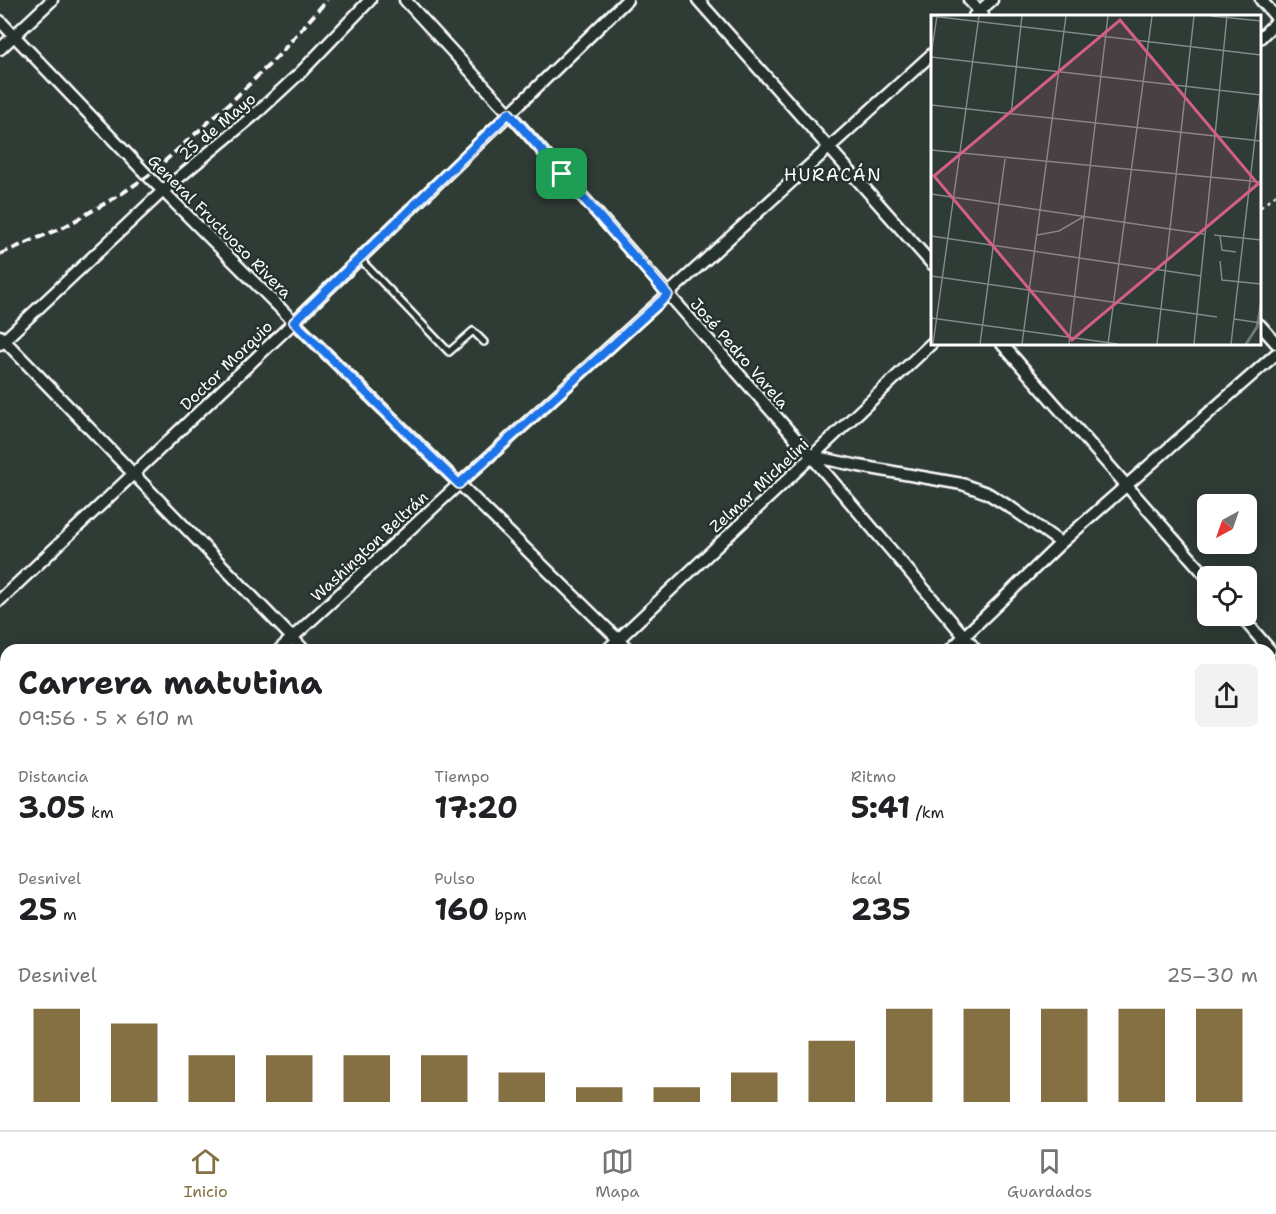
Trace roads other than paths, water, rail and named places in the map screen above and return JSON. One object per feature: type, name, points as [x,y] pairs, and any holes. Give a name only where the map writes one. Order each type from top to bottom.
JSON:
[{"type":"street","points":[[0,49],[52,0]]},
{"type":"street","name":"25 de Mayo","points":[[1,340],[164,190],[259,111],[301,72],[370,0]]},
{"type":"street","name":"José Pedro Varela","points":[[405,0],[509,113],[811,456],[971,644]]},
{"type":"street","name":"Doctor Morquio","points":[[0,600],[294,322],[627,0]]},
{"type":"street","points":[[698,0],[931,262]]},
{"type":"street","points":[[969,0],[979,15],[992,0]]},
{"type":"street","points":[[1261,0],[1276,17]]},
{"type":"street","name":"General Fructuoso Rivera","points":[[0,21],[148,176],[294,322],[624,644]]},
{"type":"street","points":[[1261,37],[1276,22]]},
{"type":"street","name":"Washington Beltrán","points":[[286,644],[931,56]]},
{"type":"street","points":[[1261,326],[1276,343]]},
{"type":"street","points":[[1,340],[298,644]]},
{"type":"street","name":"Zelmar Michelini","points":[[612,644],[931,345]]},
{"type":"street","points":[[1003,345],[1197,566]]},
{"type":"street","points":[[956,644],[1061,543],[1276,354]]},
{"type":"street","points":[[811,456],[962,483],[987,493],[1061,543]]},
{"type":"street","points":[[1250,626],[1266,644]]},
{"type":"lane","points":[[359,258],[449,352],[473,331],[484,342]]},
{"type":"railway","points":[[0,254],[64,227],[148,176],[232,101],[277,57],[327,0]]},
{"type":"district","name":"HURACÁN","points":[[833,175]]}]
